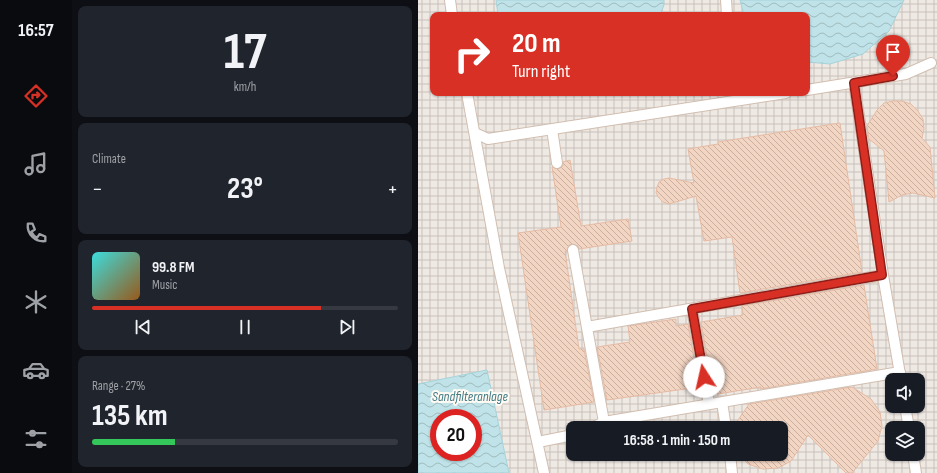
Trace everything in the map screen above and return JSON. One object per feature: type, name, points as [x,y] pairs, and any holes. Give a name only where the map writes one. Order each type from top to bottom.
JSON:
[{"type":"lane","points":[[450,0],[452,12]]},
{"type":"lane","points":[[726,0],[727,12]]},
{"type":"lane","points":[[810,90],[906,74],[931,63]]},
{"type":"lane","points":[[854,83],[882,275],[899,373]]},
{"type":"lane","points":[[468,96],[499,268],[544,473]]},
{"type":"lane","points":[[475,133],[488,139],[732,97],[746,96]]},
{"type":"lane","points":[[552,129],[556,163]]},
{"type":"lane","points":[[573,250],[604,421]]},
{"type":"lane","points":[[587,328],[882,275]]},
{"type":"lane","points":[[692,309],[709,404]]},
{"type":"lane","points":[[610,421],[709,404],[885,378]]},
{"type":"lane","points":[[722,402],[725,421]]},
{"type":"lane","points":[[538,442],[566,436]]},
{"type":"lane","points":[[731,461],[732,473]]},
{"type":"lane","points":[[914,461],[916,473]]},
{"type":"shaded area","points":[[418,0],[937,0],[937,473],[418,473]]},
{"type":"water","points":[[496,0],[664,0],[661,12],[498,12]]},
{"type":"water","points":[[740,0],[904,0],[889,31],[863,54],[830,64],[810,62],[810,12],[743,12]]},
{"type":"water","name":"Sandfilteranlage","points":[[487,370],[509,473],[418,473],[418,384]]},
{"type":"building","points":[[902,101],[911,104],[923,119],[924,129],[922,138],[930,147],[935,198],[913,193],[902,195],[889,202],[884,151],[869,139],[867,126],[877,110],[884,103]]},
{"type":"building","points":[[840,123],[862,272],[740,293],[732,237],[704,241],[696,196],[669,204],[663,202],[656,193],[659,182],[669,178],[694,183],[688,149],[718,144],[718,142]]},
{"type":"building","points":[[570,160],[581,226],[628,219],[632,241],[579,249],[578,246],[572,244],[569,245],[567,251],[565,251],[579,349],[584,349],[594,402],[544,410],[518,233],[561,227],[552,167],[558,169],[563,166],[563,162]]},
{"type":"building","points":[[864,285],[877,369],[760,389],[761,387],[718,394],[716,384],[712,385],[701,322],[743,315],[742,306]]},
{"type":"building","points":[[676,319],[676,326],[688,324],[699,387],[607,400],[597,347],[630,342],[628,326]]},
{"type":"building","points":[[852,387],[871,399],[880,412],[882,426],[878,441],[852,473],[846,473],[808,435],[791,461],[778,468],[763,469],[748,464],[745,461],[788,461],[788,421],[737,421],[749,404]]},
{"type":"route","points":[[704,377],[692,309],[882,275],[854,83],[893,76]]}]
